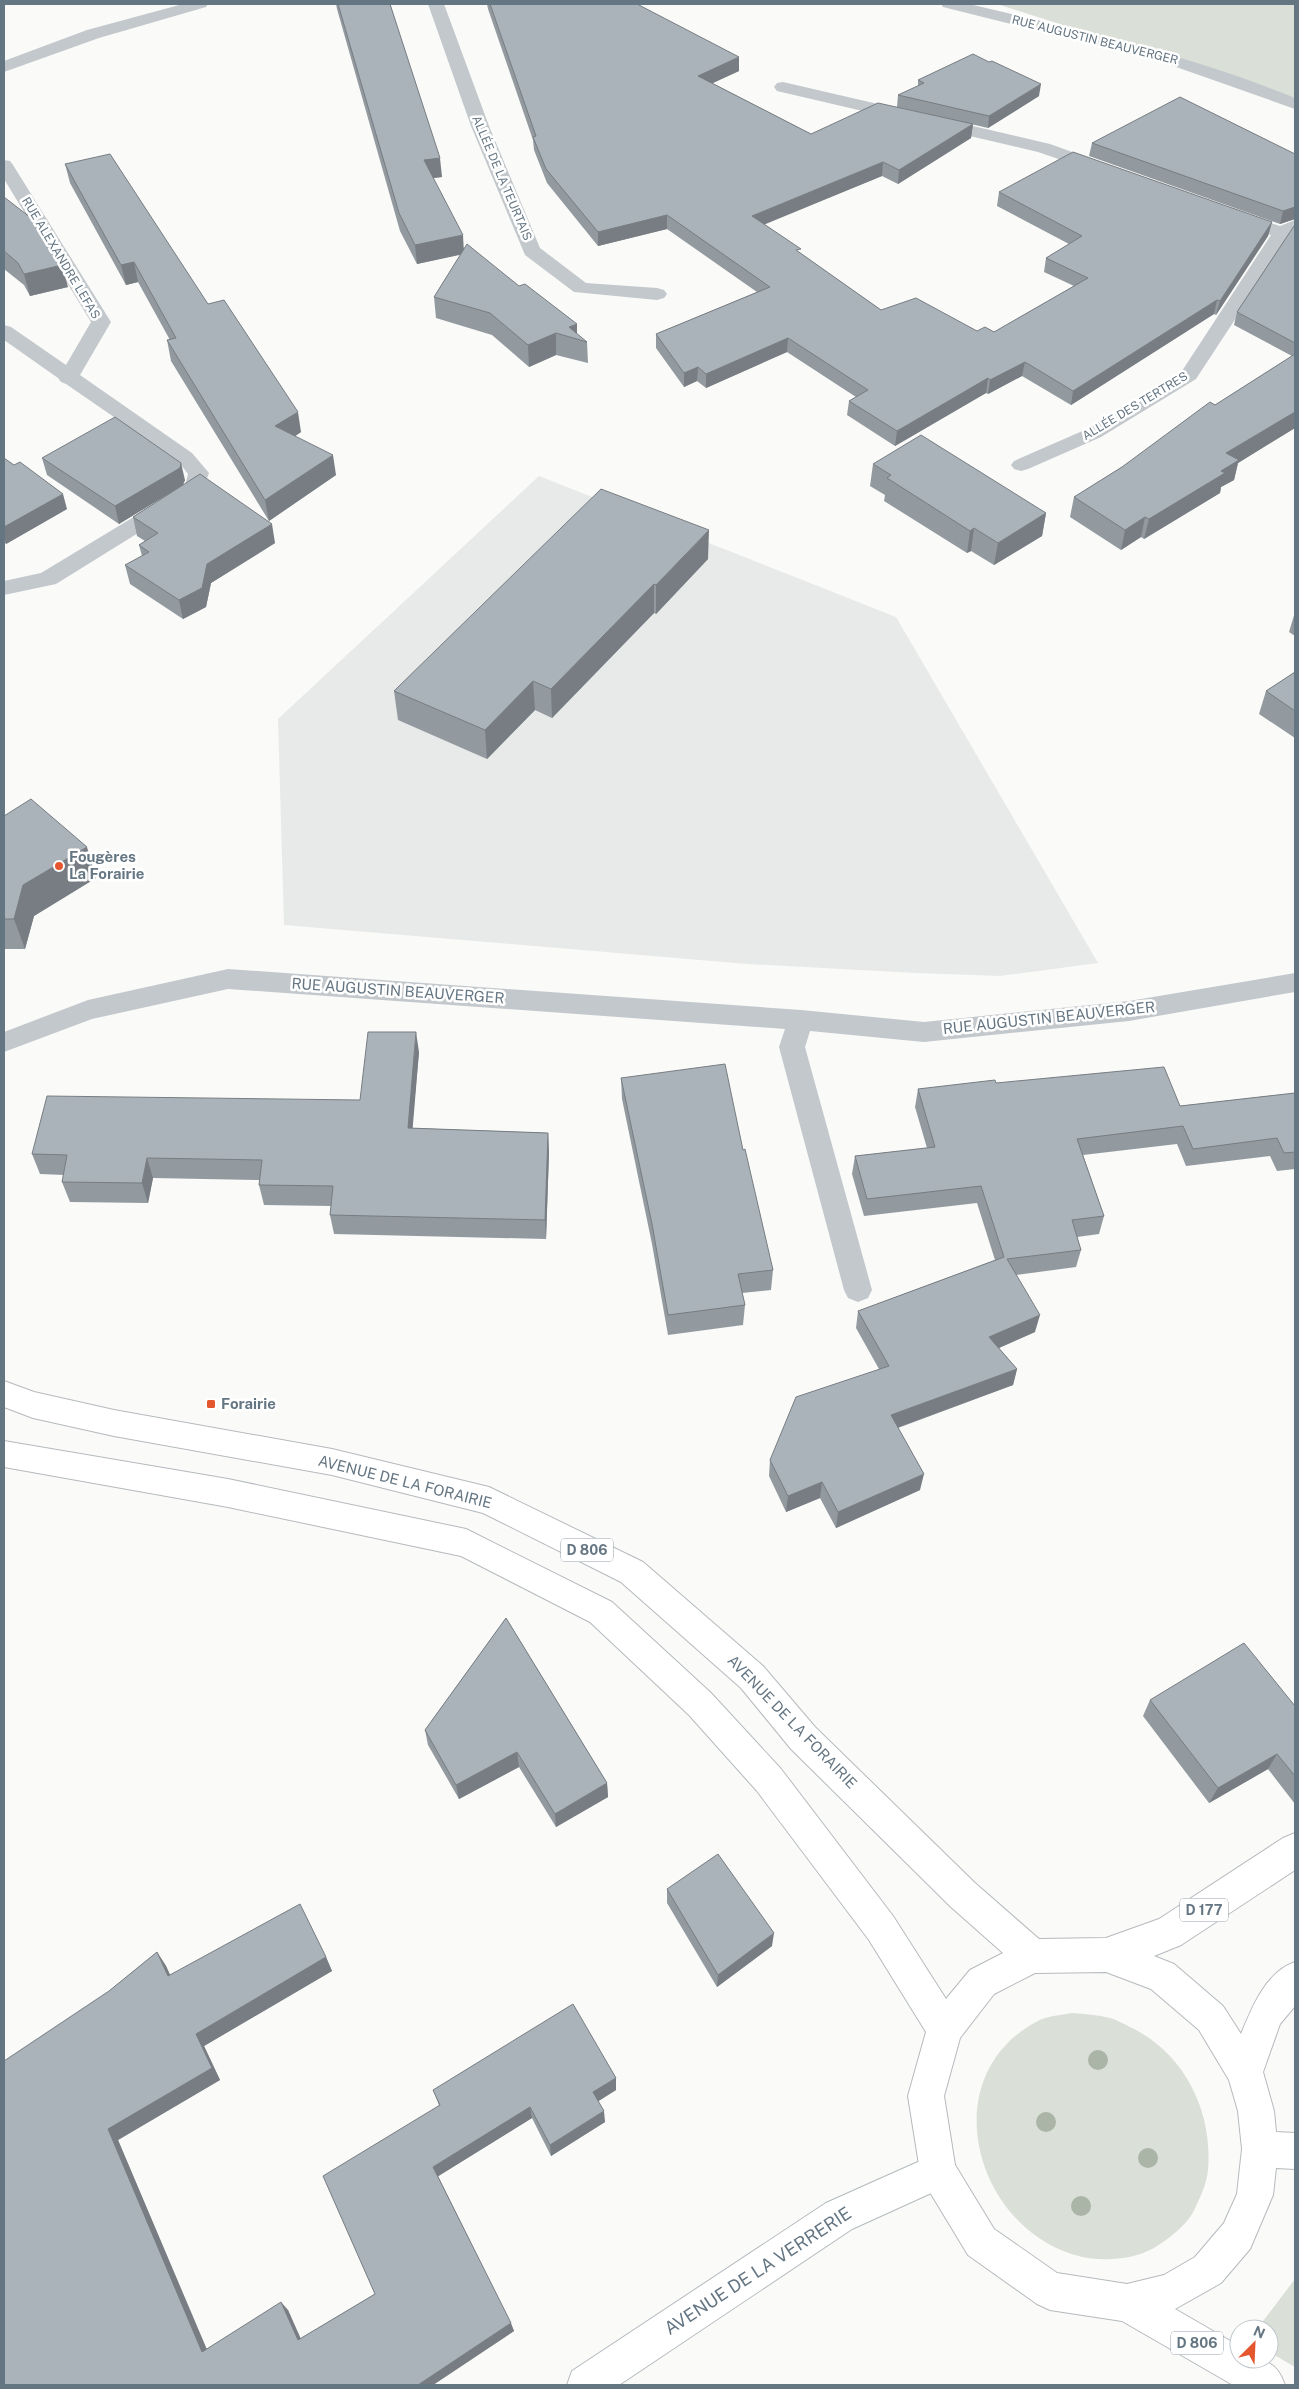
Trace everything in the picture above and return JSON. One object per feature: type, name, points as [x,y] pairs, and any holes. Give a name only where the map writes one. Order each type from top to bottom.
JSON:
[{"type":"main road","name":"AVENUE DE LA FORAIRIE","points":[[4,1394],[33,1405],[114,1423],[332,1462],[489,1501],[632,1572],[752,1677],[803,1738],[963,1894],[1033,1956]]},
{"type":"main road","points":[[4,1454],[228,1493],[466,1544],[601,1612],[700,1704],[769,1780],[881,1928],[945,2029]]},
{"type":"main road","name":"D 177","points":[[1106,1955],[1169,1933],[1295,1850]]},
{"type":"main road","points":[[1106,1955],[1162,1976],[1211,2018],[1245,2072],[1256,2111],[1260,2149],[1255,2195],[1236,2236],[1208,2270],[1171,2292],[1128,2303],[1050,2290],[981,2242],[938,2171],[926,2096],[945,2029],[982,1982],[1033,1956],[1106,1955]]},
{"type":"main road","points":[[1245,2072],[1267,2013],[1295,1979]]},
{"type":"main road","points":[[1260,2149],[1295,2151]]},
{"type":"main road","name":"AVENUE DE LA VERRERIE","points":[[586,2385],[679,2321],[839,2216],[938,2171]]},
{"type":"main road","name":"D 806","points":[[1128,2303],[1256,2377],[1266,2385]]},
{"type":"street","points":[[4,67],[93,34],[200,4]]},
{"type":"street","name":"ALLÉE DE LA TEURTAIS","points":[[436,4],[480,126],[532,251],[581,288],[656,294]]},
{"type":"street","name":"RUE AUGUSTIN BEAUVERGER","points":[[949,4],[1156,54],[1266,91],[1295,104]]},
{"type":"street","points":[[784,87],[1044,148],[1118,174]]},
{"type":"street","name":"RUE ALEXANDRE LEFAS","points":[[4,165],[101,322],[68,378]]},
{"type":"street","points":[[1218,210],[1289,229]]},
{"type":"street","name":"ALLÉE DES TERTRES","points":[[1021,464],[1094,433],[1189,375],[1289,229]]},
{"type":"street","points":[[4,332],[68,378],[185,456],[199,474],[194,489],[48,578],[4,588]]},
{"type":"street","name":"RUE AUGUSTIN BEAUVERGER","points":[[4,1042],[88,1010],[228,979],[801,1020],[924,1032],[1130,1011],[1295,984]]},
{"type":"street","points":[[801,1020],[792,1047],[858,1290]]},
{"type":"shaded area","points":[[997,4],[1295,4],[1295,100]]},
{"type":"shaded area","points":[[539,476],[896,617],[1098,963],[1000,976],[916,973],[747,964],[284,925],[278,719]]},
{"type":"shaded area","points":[[1072,2013],[1101,2016],[1115,2020],[1149,2038],[1166,2052],[1192,2086],[1206,2127],[1208,2170],[1202,2193],[1193,2213],[1184,2225],[1166,2240],[1146,2252],[1130,2257],[1113,2259],[1088,2258],[1050,2245],[1019,2221],[995,2190],[981,2155],[977,2117],[984,2081],[1003,2048],[1036,2022]]},
{"type":"shaded area","points":[[1295,2279],[1295,2367],[1279,2358],[1279,2319],[1265,2319]]},
{"type":"building","points":[[338,4],[390,4],[440,158],[424,160],[463,235],[415,245],[399,213]]},
{"type":"building","points":[[490,4],[637,4],[739,57],[698,76],[811,134],[878,103],[973,124],[899,170],[883,162],[752,216],[801,249],[796,250],[881,310],[916,298],[977,331],[985,327],[994,332],[1088,278],[1046,258],[1082,236],[999,192],[1073,152],[1272,222],[1220,301],[1217,300],[1073,391],[1025,362],[990,380],[988,378],[897,431],[849,401],[868,390],[788,338],[706,374],[698,367],[684,373],[656,334],[770,287],[667,215],[598,232],[546,169],[533,137],[536,136]]},
{"type":"building","points":[[973,54],[1041,84],[989,116],[898,95],[924,83],[918,80]]},
{"type":"building","points":[[1180,97],[1295,154],[1295,207],[1283,211],[1092,143]]},
{"type":"building","points":[[110,154],[208,304],[224,300],[298,412],[275,426],[333,455],[265,500],[167,340],[176,338],[134,262],[121,265],[65,164]]},
{"type":"building","points":[[4,197],[35,221],[62,265],[24,274],[18,263],[4,251]]},
{"type":"building","points":[[1295,225],[1295,343],[1237,312]]},
{"type":"building","points":[[467,244],[519,286],[525,284],[577,324],[569,327],[587,342],[556,333],[528,345],[490,313],[434,297]]},
{"type":"building","points":[[1295,354],[1295,412],[1226,453],[1239,460],[1221,471],[1225,473],[1149,519],[1145,517],[1125,530],[1074,497],[1122,467],[1210,402],[1215,405]]},
{"type":"building","points":[[115,417],[181,463],[180,468],[115,506],[42,458]]},
{"type":"building","points":[[921,435],[1046,513],[998,543],[974,528],[970,531],[887,478],[891,475],[873,464]]},
{"type":"building","points":[[4,458],[14,465],[20,462],[63,494],[4,527]]},
{"type":"building","points":[[200,474],[272,524],[207,564],[202,588],[179,600],[125,565],[149,552],[139,545],[158,533],[133,517]]},
{"type":"building","points":[[601,489],[709,530],[551,689],[533,681],[485,730],[394,691]]},
{"type":"building","points":[[1295,672],[1295,711],[1266,691]]},
{"type":"building","points":[[31,799],[87,847],[23,885],[14,919],[4,919],[4,816]]},
{"type":"building","points":[[368,1032],[416,1032],[408,1128],[548,1133],[545,1220],[330,1215],[333,1186],[259,1185],[262,1160],[147,1158],[142,1183],[62,1182],[67,1155],[32,1154],[47,1096],[360,1100]]},
{"type":"building","points":[[725,1064],[743,1150],[745,1149],[773,1270],[738,1274],[745,1305],[668,1315],[652,1224],[621,1078]]},
{"type":"building","points":[[1164,1067],[1180,1106],[1295,1093],[1295,1152],[1284,1153],[1277,1138],[1193,1149],[1183,1126],[1077,1139],[1104,1216],[1072,1220],[1081,1250],[1007,1259],[1040,1315],[989,1337],[1017,1369],[891,1415],[924,1474],[838,1512],[822,1482],[788,1496],[770,1460],[796,1397],[889,1366],[858,1311],[1004,1257],[981,1186],[867,1199],[855,1156],[935,1147],[918,1089],[995,1080],[996,1083]]},
{"type":"building","points":[[506,1618],[607,1783],[555,1814],[517,1752],[456,1785],[425,1730]]},
{"type":"building","points":[[1244,1643],[1295,1706],[1295,1776],[1277,1754],[1218,1788],[1150,1700]]},
{"type":"building","points":[[718,1854],[774,1933],[718,1975],[667,1889]]},
{"type":"building","points":[[300,1904],[326,1957],[196,2034],[212,2068],[108,2129],[202,2352],[281,2302],[298,2340],[375,2294],[323,2176],[440,2105],[433,2090],[573,2004],[616,2078],[593,2092],[604,2111],[550,2145],[530,2107],[433,2167],[511,2323],[418,2385],[4,2385],[4,2061],[109,1991],[157,1952],[168,1976]]},
{"type":"place","name":"Fougères La Forairie","points":[[59,866]]},
{"type":"place","name":"Forairie","points":[[211,1404]]}]
